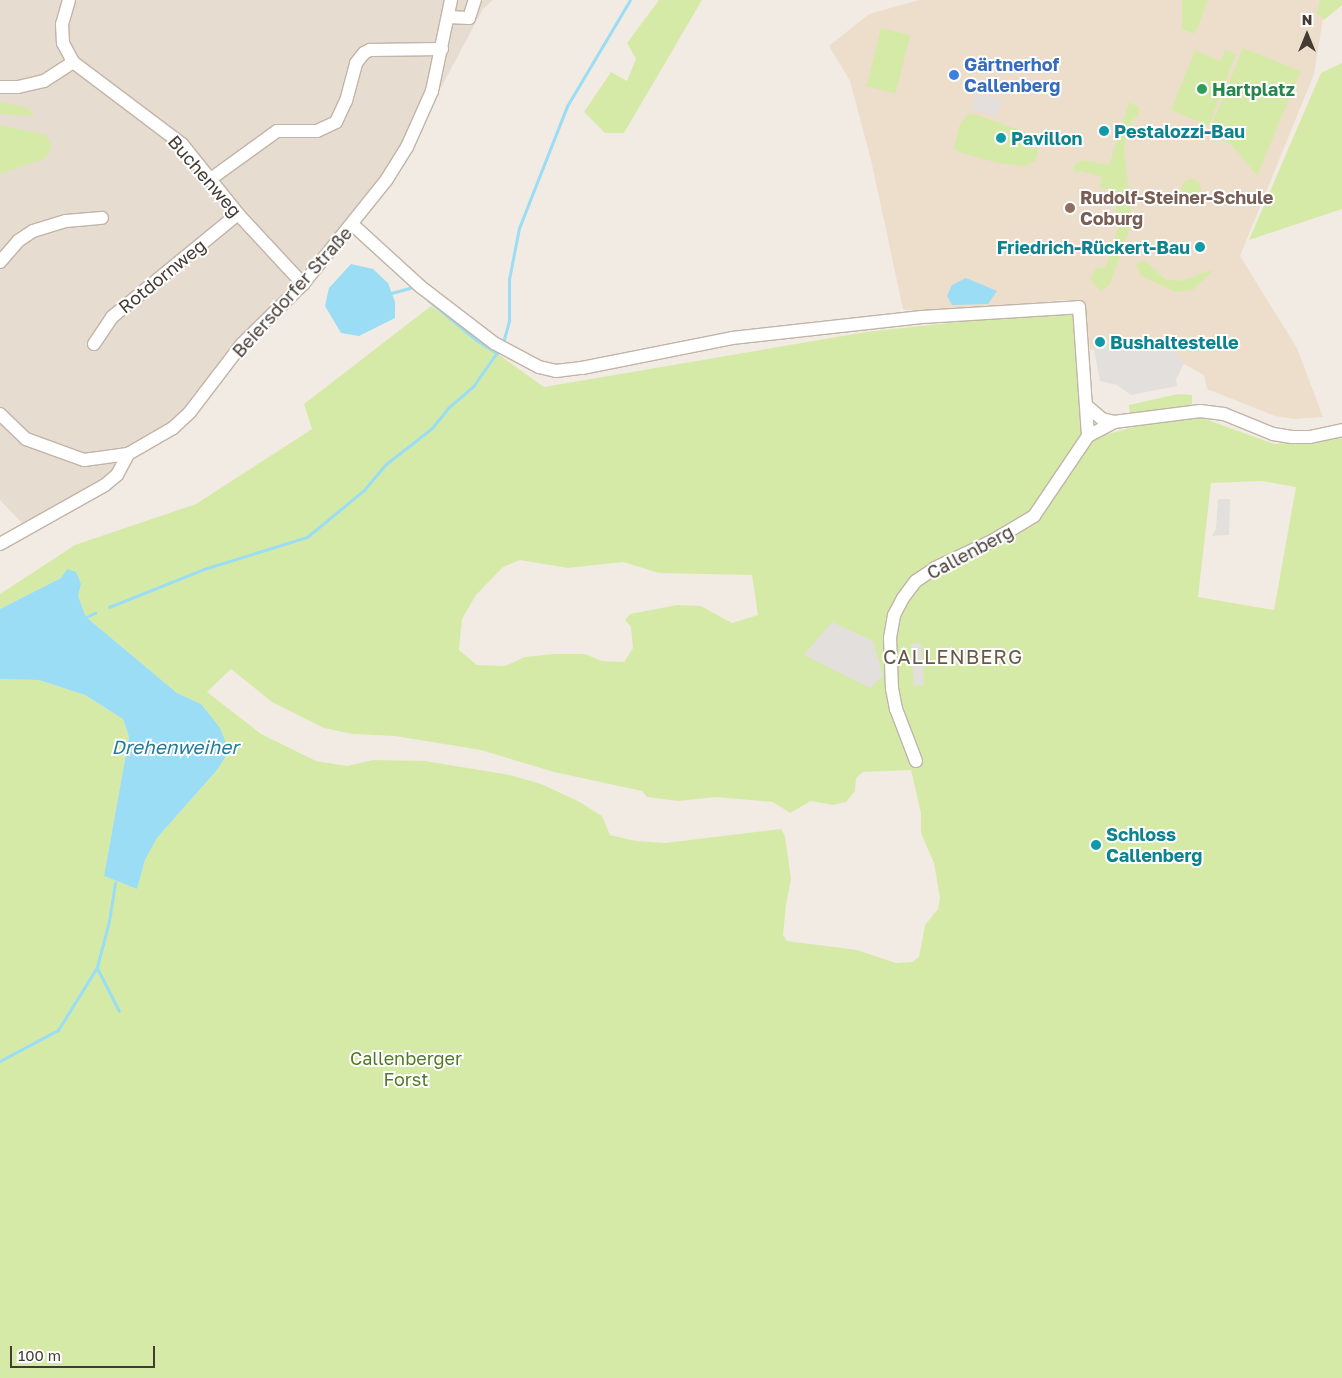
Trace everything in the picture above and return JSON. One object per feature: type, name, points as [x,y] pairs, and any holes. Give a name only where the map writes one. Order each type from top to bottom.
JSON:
[{"type":"street","name":"Buchenweg","points":[[69,0],[62,24],[63,43],[73,62],[94,80],[156,122],[182,144],[212,178],[238,214],[303,284]]},
{"type":"street","name":"Beiersdorfer Straße","points":[[0,414],[26,439],[64,456],[84,460],[128,454],[158,439],[190,412],[242,344],[303,284],[353,225],[388,179],[407,147],[428,100],[442,49],[451,0]]},
{"type":"street","points":[[448,17],[469,18],[474,0]]},
{"type":"street","points":[[212,178],[277,131],[317,131],[336,122],[346,100],[356,64],[364,53],[370,50],[442,49]]},
{"type":"street","points":[[0,87],[18,88],[44,81],[73,62]]},
{"type":"street","name":"Rotdornweg","points":[[94,344],[112,317],[238,214]]},
{"type":"street","points":[[0,262],[18,242],[33,231],[66,221],[102,218]]},
{"type":"street","points":[[353,225],[421,286],[494,342],[539,367],[556,371],[732,338],[922,317],[1069,306],[1079,307],[1088,436],[1114,422],[1200,411],[1224,414],[1273,434],[1292,438],[1342,430]]},
{"type":"street","points":[[1087,406],[1102,419],[1114,422]]},
{"type":"street","name":"Callenberg","points":[[916,761],[898,715],[892,690],[890,638],[894,615],[916,581],[935,568],[994,540],[1034,516],[1088,436]]},
{"type":"street","points":[[0,544],[105,485],[117,475],[128,454]]},
{"type":"shaded area","points":[[0,0],[493,0],[483,9],[406,153],[355,230],[253,329],[177,418],[130,461],[107,479],[25,526],[0,500]]},
{"type":"shaded area","name":"Rudolf-Steiner-Schule Coburg","points":[[919,0],[1326,0],[1314,74],[1240,256],[1297,348],[1323,417],[1295,419],[1275,416],[1207,389],[1204,375],[1184,364],[1163,337],[1090,350],[1084,301],[1062,300],[927,313],[903,309],[871,160],[850,81],[829,46],[869,14]]},
{"type":"shaded area","points":[[977,91],[1002,100],[996,117],[971,108]]},
{"type":"shaded area","points":[[1163,337],[1184,364],[1176,379],[1177,386],[1131,395],[1117,385],[1100,381],[1094,349]]},
{"type":"shaded area","points":[[1218,499],[1230,499],[1229,535],[1212,536],[1216,529]]},
{"type":"shaded area","points":[[832,622],[873,641],[883,676],[870,688],[804,655]]},
{"type":"shaded area","points":[[921,643],[924,685],[914,686],[911,644]]},
{"type":"green space","points":[[659,0],[702,0],[624,133],[605,133],[584,112],[611,72],[627,81],[636,59],[627,43]]},
{"type":"green space","points":[[1182,0],[1208,0],[1195,34],[1182,29]]},
{"type":"green space","points":[[1320,0],[1342,0],[1342,5],[1324,20],[1317,14]]},
{"type":"green space","points":[[881,28],[910,35],[896,93],[866,86]]},
{"type":"green space","points":[[1243,48],[1301,71],[1257,176],[1230,143],[1208,134]]},
{"type":"green space","name":"Hartplatz","points":[[1195,50],[1221,61],[1225,50],[1236,54],[1209,126],[1171,110]]},
{"type":"green space","points":[[1342,63],[1342,209],[1249,240],[1321,73]]},
{"type":"green space","points":[[0,102],[28,108],[34,116],[0,114]]},
{"type":"green space","points":[[1129,102],[1139,107],[1139,114],[1132,121],[1124,146],[1132,222],[1110,284],[1101,291],[1090,279],[1096,268],[1106,267],[1121,217],[1115,212],[1119,192],[1099,188],[1102,177],[1081,171],[1075,174],[1073,165],[1083,160],[1109,165]]},
{"type":"green space","points":[[974,114],[1025,132],[1038,151],[1035,162],[1024,166],[997,163],[956,151],[954,148],[959,126],[967,115]]},
{"type":"green space","points":[[0,125],[46,135],[52,146],[46,158],[0,174]]},
{"type":"green space","points":[[1191,179],[1198,182],[1201,189],[1198,196],[1191,199],[1184,196],[1181,189],[1184,182]]},
{"type":"green space","points":[[1144,260],[1165,279],[1180,281],[1215,269],[1193,290],[1175,292],[1141,276],[1136,265]]},
{"type":"green space","name":"Callenberger Forst","points":[[431,306],[544,387],[866,332],[1068,310],[1076,320],[1085,411],[1097,437],[1159,420],[1202,418],[1274,444],[1342,438],[1342,1378],[0,1378],[0,679],[39,680],[85,695],[123,719],[129,737],[104,876],[137,889],[145,860],[157,838],[217,770],[201,704],[177,693],[86,617],[78,596],[81,584],[61,578],[0,609],[0,594],[75,545],[196,504],[312,429],[304,404]],"holes":[[[1262,481],[1296,487],[1274,610],[1198,597],[1211,483]],[[520,560],[568,568],[623,562],[659,573],[752,575],[758,615],[732,623],[701,606],[677,605],[630,614],[625,620],[631,627],[633,648],[624,662],[602,661],[585,654],[553,654],[525,657],[505,666],[477,665],[459,650],[462,619],[476,595],[503,567]],[[231,669],[272,702],[324,728],[352,734],[395,736],[481,750],[554,772],[642,791],[647,797],[678,801],[716,797],[773,802],[790,813],[811,801],[833,805],[846,802],[855,791],[856,778],[863,772],[911,770],[921,813],[921,833],[934,863],[940,898],[938,909],[925,925],[919,957],[912,962],[896,963],[857,950],[787,941],[783,935],[791,879],[785,836],[781,829],[665,843],[636,841],[610,835],[602,816],[578,801],[541,784],[510,775],[425,761],[373,760],[347,766],[316,761],[261,734],[207,692]]]},
{"type":"green space","points":[[1178,394],[1192,395],[1192,405],[1130,416],[1129,405]]},
{"type":"water","points":[[351,264],[373,269],[388,283],[395,302],[395,318],[359,336],[341,333],[325,306],[329,288]]},
{"type":"water","points":[[966,278],[997,291],[988,304],[952,305],[947,296],[952,285]]},
{"type":"water","name":"Drehenweiher","points":[[67,569],[76,572],[81,584],[78,596],[86,617],[177,693],[201,704],[220,728],[229,751],[217,770],[157,838],[145,860],[137,889],[104,876],[129,737],[123,719],[85,695],[39,680],[0,679],[0,609],[61,578]]},
{"type":"waterway","points":[[503,343],[509,320],[509,279],[519,228],[567,106],[630,0]]},
{"type":"waterway","points":[[391,293],[414,287]]},
{"type":"waterway","points":[[428,300],[476,340],[497,353]]},
{"type":"waterway","points":[[109,607],[204,569],[307,537],[364,490],[386,464],[432,428],[448,408],[474,385],[500,348]]},
{"type":"waterway","points":[[86,617],[95,613]]},
{"type":"waterway","points":[[0,1061],[58,1030],[97,967],[109,921],[115,882]]},
{"type":"waterway","points":[[97,968],[119,1011]]},
{"type":"place","name":"Gärtnerhof Callenberg","points":[[954,75]]},
{"type":"place","name":"Hartplatz","points":[[1202,89]]},
{"type":"place","name":"Pestalozzi-Bau","points":[[1104,131]]},
{"type":"place","name":"Pavillon","points":[[1001,138]]},
{"type":"place","name":"Rudolf-Steiner-Schule Coburg","points":[[1070,208]]},
{"type":"place","name":"Friedrich-Rückert-Bau","points":[[1200,247]]},
{"type":"place","name":"Bushaltestelle","points":[[1100,342]]},
{"type":"place","name":"Schloss Callenberg","points":[[1096,845]]},
{"type":"district","name":"CALLENBERG","points":[[953,656]]}]
